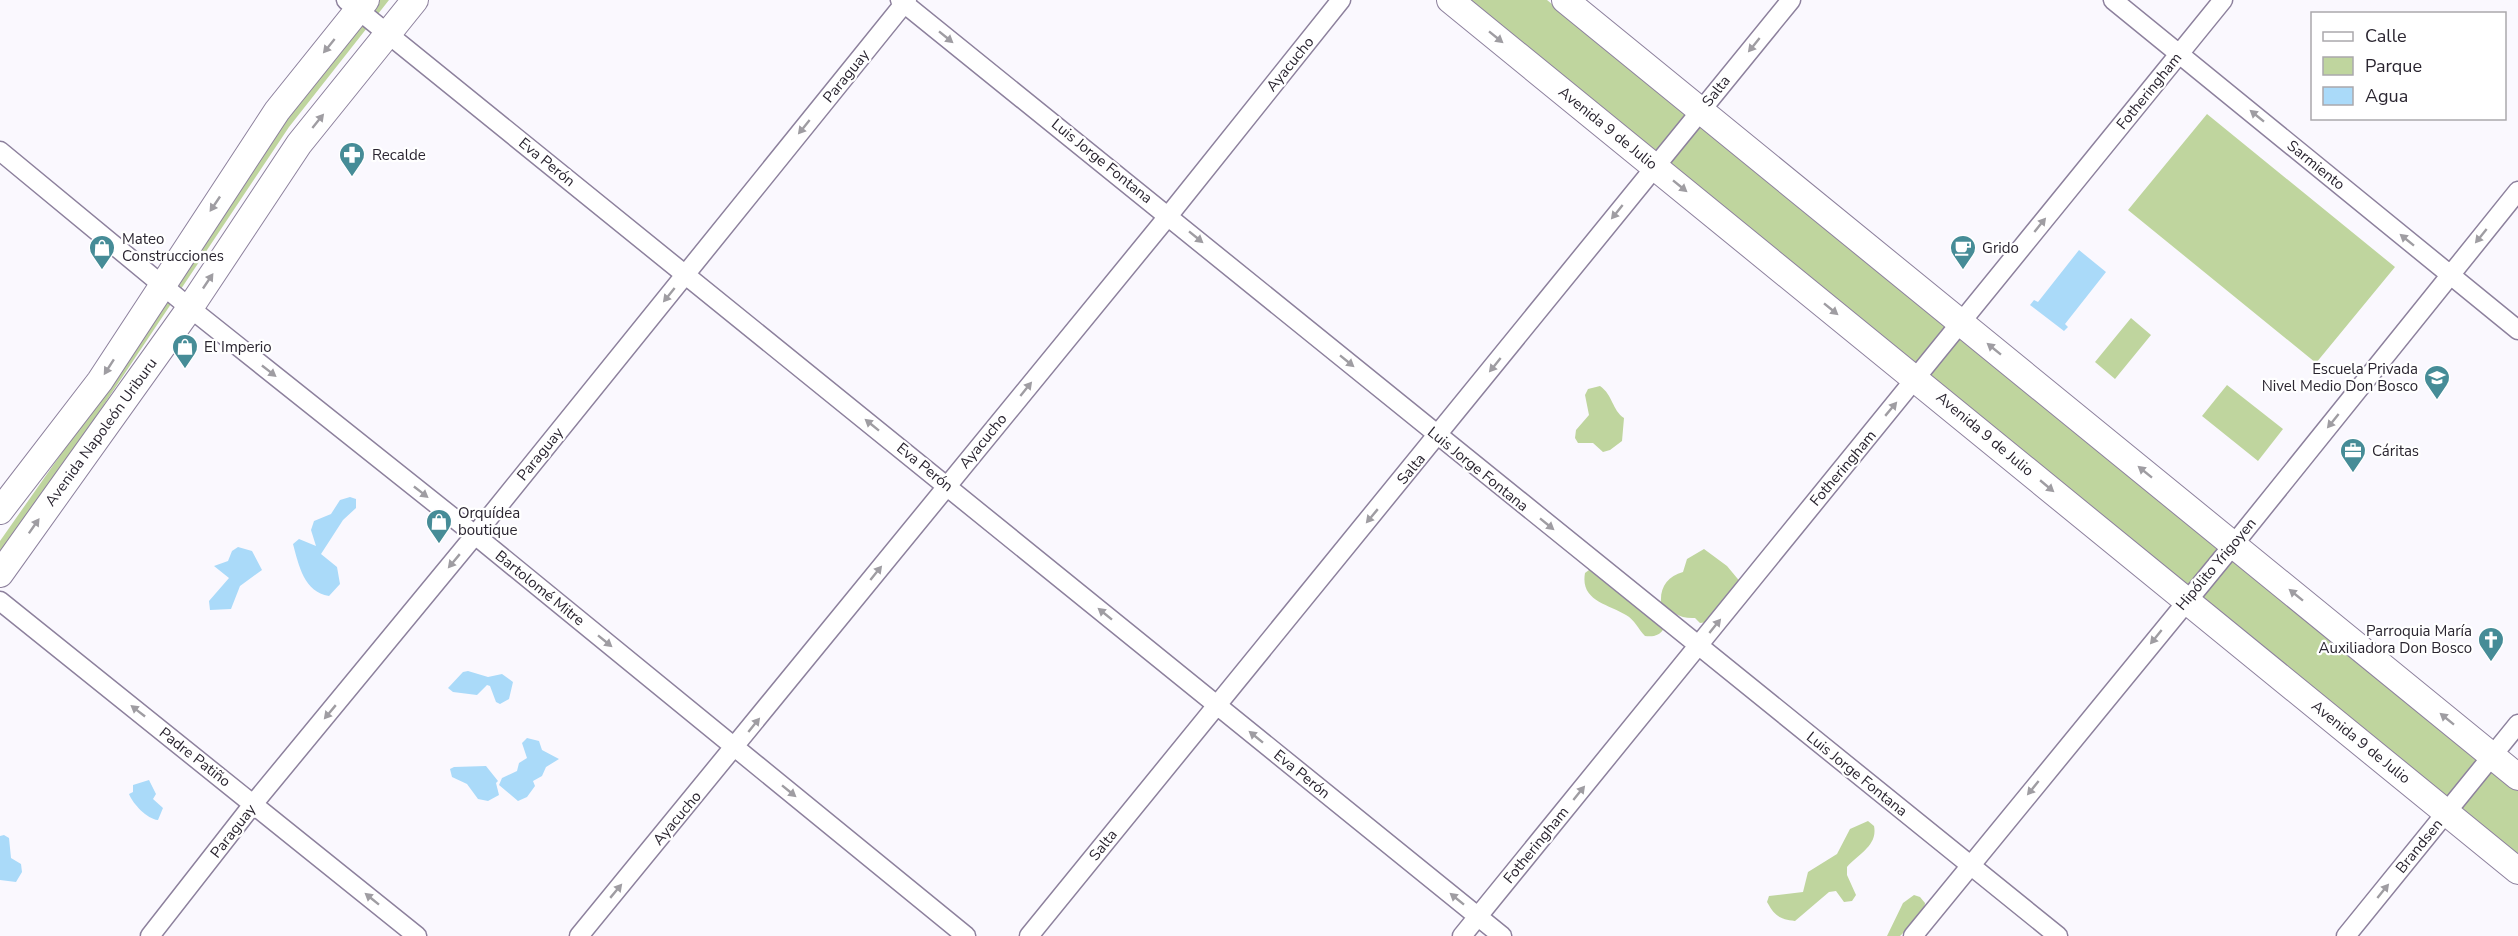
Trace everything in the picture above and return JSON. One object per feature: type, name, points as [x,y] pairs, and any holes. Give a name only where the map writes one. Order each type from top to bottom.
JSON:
[{"type":"main road","name":"Avenida Napoleón Uriburu","points":[[0,574],[190,308],[299,144],[415,0]]},
{"type":"main road","name":"Avenida 9 de Julio","points":[[1450,0],[1917,378],[2518,871]]},
{"type":"main road","points":[[1565,0],[2518,777]]},
{"type":"main road","name":"Avenida Napoleón Uriburu","points":[[0,511],[100,381],[277,111],[357,3]]},
{"type":"street","name":"Ayacucho","points":[[579,936],[1169,215],[1341,0]]},
{"type":"street","name":"Salta","points":[[1029,936],[1791,0]]},
{"type":"street","name":"Sarmiento","points":[[2113,0],[2518,330]]},
{"type":"street","name":"Fotheringham","points":[[1462,936],[2223,0]]},
{"type":"street","name":"Luis Jorge Fontana","points":[[904,1],[1438,436],[2058,936]]},
{"type":"street","name":"Paraguay","points":[[150,936],[254,803],[476,535],[904,1]]},
{"type":"street","name":"Eva Perón","points":[[357,3],[388,33],[1502,936]]},
{"type":"street","name":"Bartolomé Mitre","points":[[0,151],[190,308],[476,535],[966,936]]},
{"type":"street","name":"Hipólito Yrigoyen","points":[[1913,936],[2234,544],[2518,191]]},
{"type":"street","name":"Padre Patiño","points":[[0,601],[417,936]]},
{"type":"street","name":"Brandsen","points":[[2346,936],[2518,724]]},
{"type":"green space","points":[[376,0],[389,0],[289,127],[25,523],[0,554],[0,541],[108,387],[282,120]]},
{"type":"green space","points":[[1466,0],[1547,0],[2518,791],[2518,857]]},
{"type":"green space","points":[[2207,114],[2395,267],[2316,363],[2128,210]]},
{"type":"green space","points":[[2131,318],[2151,335],[2115,379],[2095,362]]},
{"type":"green space","points":[[2227,385],[2283,429],[2258,461],[2202,416]]},
{"type":"green space","points":[[1600,386],[1624,418],[1622,441],[1603,452],[1593,443],[1578,443],[1575,438],[1576,430],[1589,415],[1585,395],[1588,389]]},
{"type":"green space","points":[[1704,549],[1727,566],[1742,584],[1708,622],[1700,623],[1695,618],[1680,616],[1672,612],[1661,602],[1661,597],[1669,579],[1683,572],[1687,559]]},
{"type":"green space","points":[[1593,567],[1664,628],[1660,633],[1645,636],[1629,617],[1591,596],[1587,590],[1585,573]]},
{"type":"green space","points":[[1868,821],[1874,826],[1873,839],[1847,867],[1847,875],[1856,895],[1852,901],[1844,902],[1836,891],[1829,892],[1795,921],[1775,914],[1767,902],[1769,896],[1803,892],[1808,872],[1837,854],[1850,829]]},
{"type":"green space","points":[[1914,895],[1920,897],[1925,903],[1924,910],[1900,936],[1887,936],[1903,903]]},
{"type":"water","points":[[2079,250],[2106,272],[2065,324],[2068,327],[2064,331],[2030,305],[2034,300],[2038,302]]},
{"type":"water","points":[[350,497],[356,499],[356,508],[343,520],[321,554],[337,567],[340,584],[329,596],[321,594],[308,584],[304,577],[293,544],[299,539],[316,546],[311,530],[314,521],[331,514],[340,500]]},
{"type":"water","points":[[238,547],[252,551],[262,570],[240,586],[231,609],[210,610],[209,601],[229,578],[214,566],[228,561],[232,551]]},
{"type":"water","points":[[468,671],[488,677],[502,674],[513,682],[509,699],[500,704],[496,702],[490,686],[487,685],[477,695],[453,692],[448,688],[463,672]]},
{"type":"water","points":[[527,738],[539,741],[542,750],[559,759],[546,767],[542,776],[533,781],[535,786],[527,797],[518,801],[499,785],[502,778],[517,771],[519,763],[527,758],[522,743]]},
{"type":"water","points":[[486,766],[498,781],[496,783],[499,795],[488,801],[478,799],[467,784],[452,777],[450,769],[454,767]]},
{"type":"water","points":[[149,780],[156,794],[153,799],[163,808],[158,820],[149,817],[141,810],[129,794],[133,792],[133,785]]},
{"type":"water","points":[[4,835],[9,838],[11,858],[21,864],[22,872],[16,882],[0,880],[0,836]]},
{"type":"place","name":"Recalde","points":[[352,178]]},
{"type":"place","name":"Mateo Construcciones","points":[[102,271]]},
{"type":"place","name":"Grido","points":[[1963,271]]},
{"type":"place","name":"El Imperio","points":[[185,370]]},
{"type":"place","name":"Escuela Privada Nivel Medio Don Bosco","points":[[2437,401]]},
{"type":"place","name":"Cáritas","points":[[2353,474]]},
{"type":"place","name":"Orquídea boutique","points":[[439,545]]},
{"type":"place","name":"Parroquia María Auxiliadora Don Bosco","points":[[2491,663]]}]
